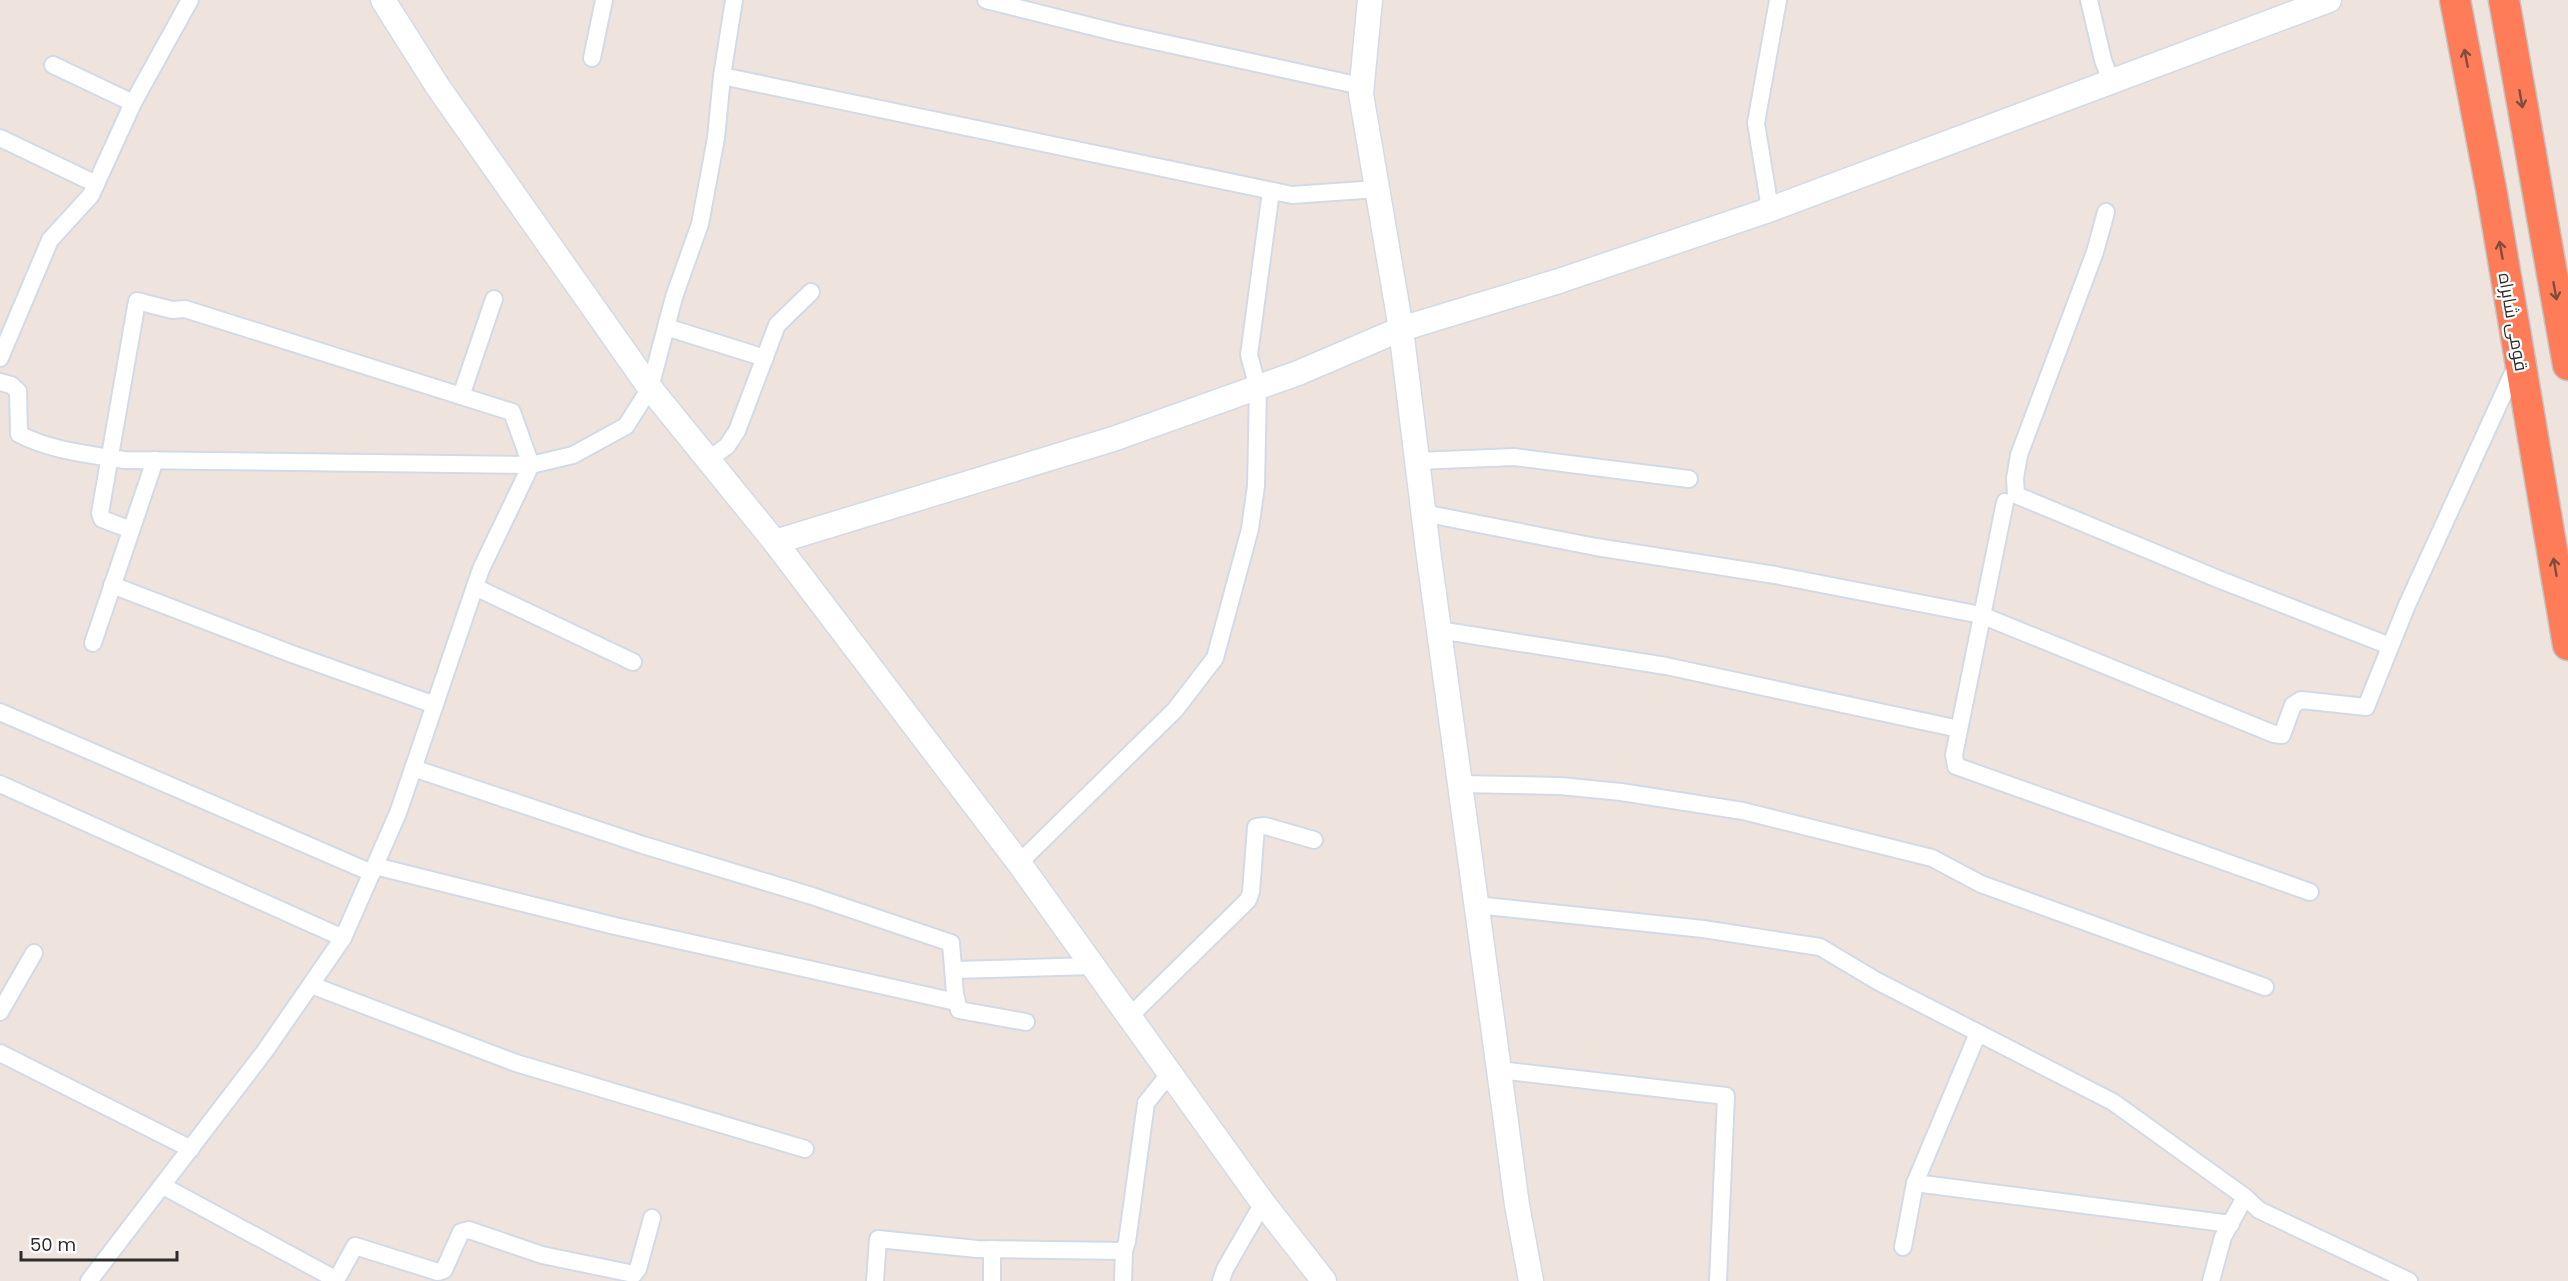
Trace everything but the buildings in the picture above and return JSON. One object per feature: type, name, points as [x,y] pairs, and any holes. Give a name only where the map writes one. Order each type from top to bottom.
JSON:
[{"type":"highway","name":"قومی شاہراہ","points":[[2456,0],[2520,358],[2568,645]]},
{"type":"highway","points":[[2504,0],[2566,347]]},
{"type":"street","points":[[0,358],[50,240],[91,195],[132,103],[190,0]]},
{"type":"street","points":[[592,58],[604,0]]},
{"type":"street","points":[[0,382],[11,385],[18,391],[19,434],[38,444],[111,458],[531,465],[573,455],[626,426],[650,388],[666,327],[700,224],[716,138],[722,76],[734,0]]},
{"type":"street","points":[[986,0],[1118,33],[1361,86]]},
{"type":"street","points":[[1770,209],[1756,123],[1778,0]]},
{"type":"street","points":[[2089,0],[2103,60],[2111,81]]},
{"type":"street","points":[[775,542],[1113,439],[1298,374],[1401,329],[1559,281],[1770,209],[2329,0]]},
{"type":"street","points":[[1367,1],[1360,94],[1401,329],[1423,513],[1476,905],[1517,1205],[1531,1281]]},
{"type":"street","points":[[386,2],[438,87],[650,388],[775,542],[1019,863],[1263,1203],[1324,1281]]},
{"type":"street","points":[[53,65],[132,103]]},
{"type":"street","points":[[722,76],[1292,195],[1377,189]]},
{"type":"street","points":[[0,138],[96,184]]},
{"type":"street","points":[[1019,863],[1175,710],[1215,658],[1251,529],[1257,477],[1258,388],[1249,355],[1271,191]]},
{"type":"street","points":[[2106,213],[2095,252],[2019,455],[2015,478],[2016,495],[2218,579],[2390,646]]},
{"type":"street","points":[[708,460],[727,446],[738,431],[777,325],[811,292]]},
{"type":"street","points":[[461,396],[494,299]]},
{"type":"street","points":[[89,1281],[265,1051],[344,938],[398,813],[475,587],[531,465],[512,412],[184,309],[172,310],[137,302],[100,513],[102,519],[131,530]]},
{"type":"street","points":[[666,327],[765,358]]},
{"type":"street","points":[[1423,513],[1596,548],[1775,575],[1981,615],[2274,734],[2282,735],[2293,705],[2301,700],[2366,707],[2390,646],[2520,358]]},
{"type":"street","points":[[1417,461],[1514,458],[1689,479]]},
{"type":"street","points":[[93,643],[155,460]]},
{"type":"street","points":[[2005,502],[1959,729],[1954,760],[1956,766],[2310,892]]},
{"type":"street","points":[[112,585],[292,654],[435,705]]},
{"type":"street","points":[[475,587],[633,662]]},
{"type":"street","points":[[1439,630],[1666,666],[1959,729]]},
{"type":"street","points":[[0,712],[373,870],[956,1002]]},
{"type":"street","points":[[413,768],[951,943],[956,1002],[959,1010],[1026,1022]]},
{"type":"street","points":[[0,784],[344,938]]},
{"type":"street","points":[[1460,784],[1560,786],[1621,792],[1721,808],[1932,858],[1981,884],[2265,987]]},
{"type":"street","points":[[1130,1017],[1248,900],[1251,892],[1256,827],[1265,826],[1314,840]]},
{"type":"street","points":[[1476,905],[1703,929],[1801,942],[1820,947],[1876,981],[2113,1102],[2245,1197],[2259,1210],[2409,1281]]},
{"type":"street","points":[[0,1012],[34,953]]},
{"type":"street","points":[[953,970],[1093,966]]},
{"type":"street","points":[[311,985],[516,1063],[805,1149]]},
{"type":"street","points":[[1903,1247],[1915,1183],[1978,1033]]},
{"type":"street","points":[[0,1053],[191,1149]]},
{"type":"street","points":[[1499,1070],[1726,1096],[1719,1281]]},
{"type":"street","points":[[1123,1281],[1124,1251],[1146,1103],[1170,1073]]},
{"type":"street","points":[[1915,1183],[2231,1224]]},
{"type":"street","points":[[163,1186],[335,1278],[344,1268],[355,1246],[438,1272],[444,1270],[461,1232],[469,1230],[542,1255],[634,1274],[638,1269],[652,1218]]},
{"type":"street","points":[[2211,1281],[2223,1237],[2245,1197]]},
{"type":"street","points":[[1221,1281],[1225,1269],[1263,1203]]},
{"type":"street","points":[[875,1281],[878,1239],[992,1249],[1124,1251]]},
{"type":"street","points":[[992,1249],[992,1281]]}]
